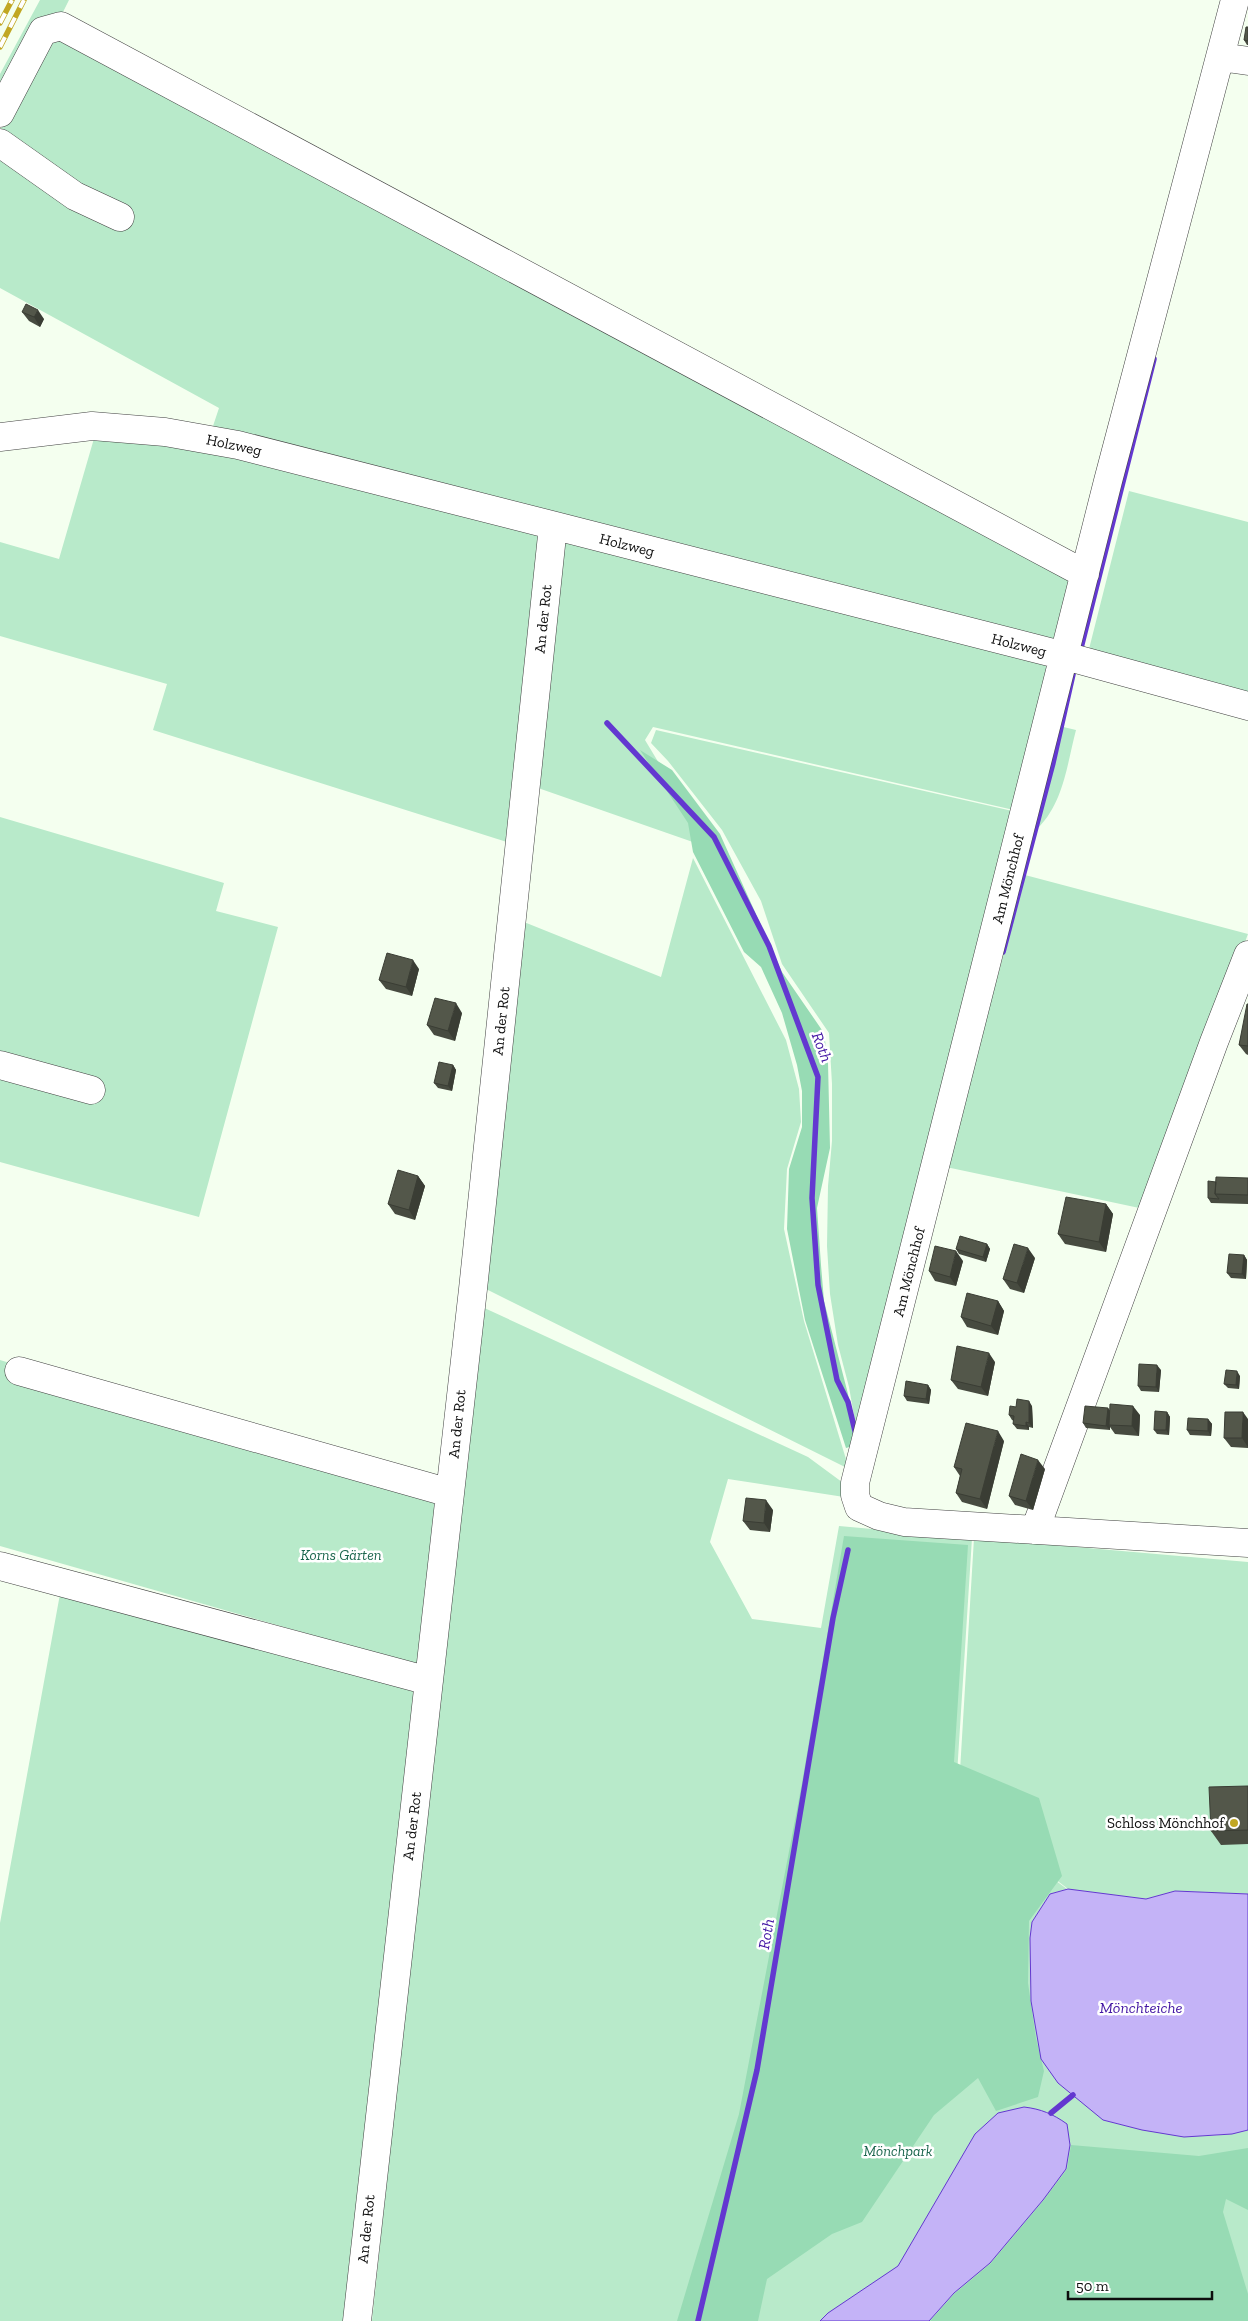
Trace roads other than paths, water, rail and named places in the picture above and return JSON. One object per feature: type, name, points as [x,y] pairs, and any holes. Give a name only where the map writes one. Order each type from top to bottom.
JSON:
[{"type":"street","points":[[1065,656],[1108,481],[1235,0]]},
{"type":"street","points":[[0,113],[43,31],[61,26],[1085,574]]},
{"type":"street","points":[[1220,57],[1248,61]]},
{"type":"street","points":[[0,143],[75,196],[120,217]]},
{"type":"street","points":[[0,418],[51,420],[92,426]]},
{"type":"street","name":"Holzweg","points":[[0,436],[92,426],[165,432],[238,445],[1065,656],[1248,706]]},
{"type":"street","name":"An der Rot","points":[[357,2321],[450,1493],[553,526]]},
{"type":"street","name":"Am Mönchhof","points":[[1065,656],[855,1483],[855,1495],[858,1507],[879,1516],[904,1522],[1248,1543]]},
{"type":"street","points":[[1035,1530],[1214,1042],[1248,955]]},
{"type":"street","points":[[0,1065],[91,1090]]},
{"type":"street","points":[[19,1371],[450,1493]]},
{"type":"street","points":[[0,1566],[429,1681]]},
{"type":"water","name":"Mönchteiche","points":[[1068,1889],[1146,1899],[1175,1891],[1248,1894],[1248,2130],[1232,2134],[1184,2137],[1142,2130],[1103,2120],[1058,2083],[1041,2059],[1031,2001],[1030,1938],[1032,1922],[1050,1894]]},
{"type":"water","points":[[1024,2107],[1047,2113],[1067,2124],[1070,2145],[1066,2169],[1043,2200],[990,2263],[954,2293],[929,2321],[820,2321],[828,2313],[898,2266],[975,2134],[998,2113]]},
{"type":"waterway","points":[[1081,648],[1154,359]]},
{"type":"waterway","points":[[1003,952],[1053,763],[1074,670]]},
{"type":"waterway","name":"Roth","points":[[607,723],[714,837],[769,946],[818,1077],[812,1198],[818,1285],[837,1380],[848,1402],[856,1435]]},
{"type":"waterway","name":"Roth","points":[[698,2321],[757,2070],[833,1618],[848,1550]]},
{"type":"waterway","points":[[1051,2113],[1073,2095]]},
{"type":"railway","points":[[0,23],[12,0]]},
{"type":"railway","points":[[0,47],[24,0]]},
{"type":"place","name":"Schloss Mönchhof","points":[[1234,1823]]},
{"type":"park label","name":"Korns Gärten","points":[[341,1555]]},
{"type":"park label","name":"Mönchpark","points":[[898,2151]]}]
